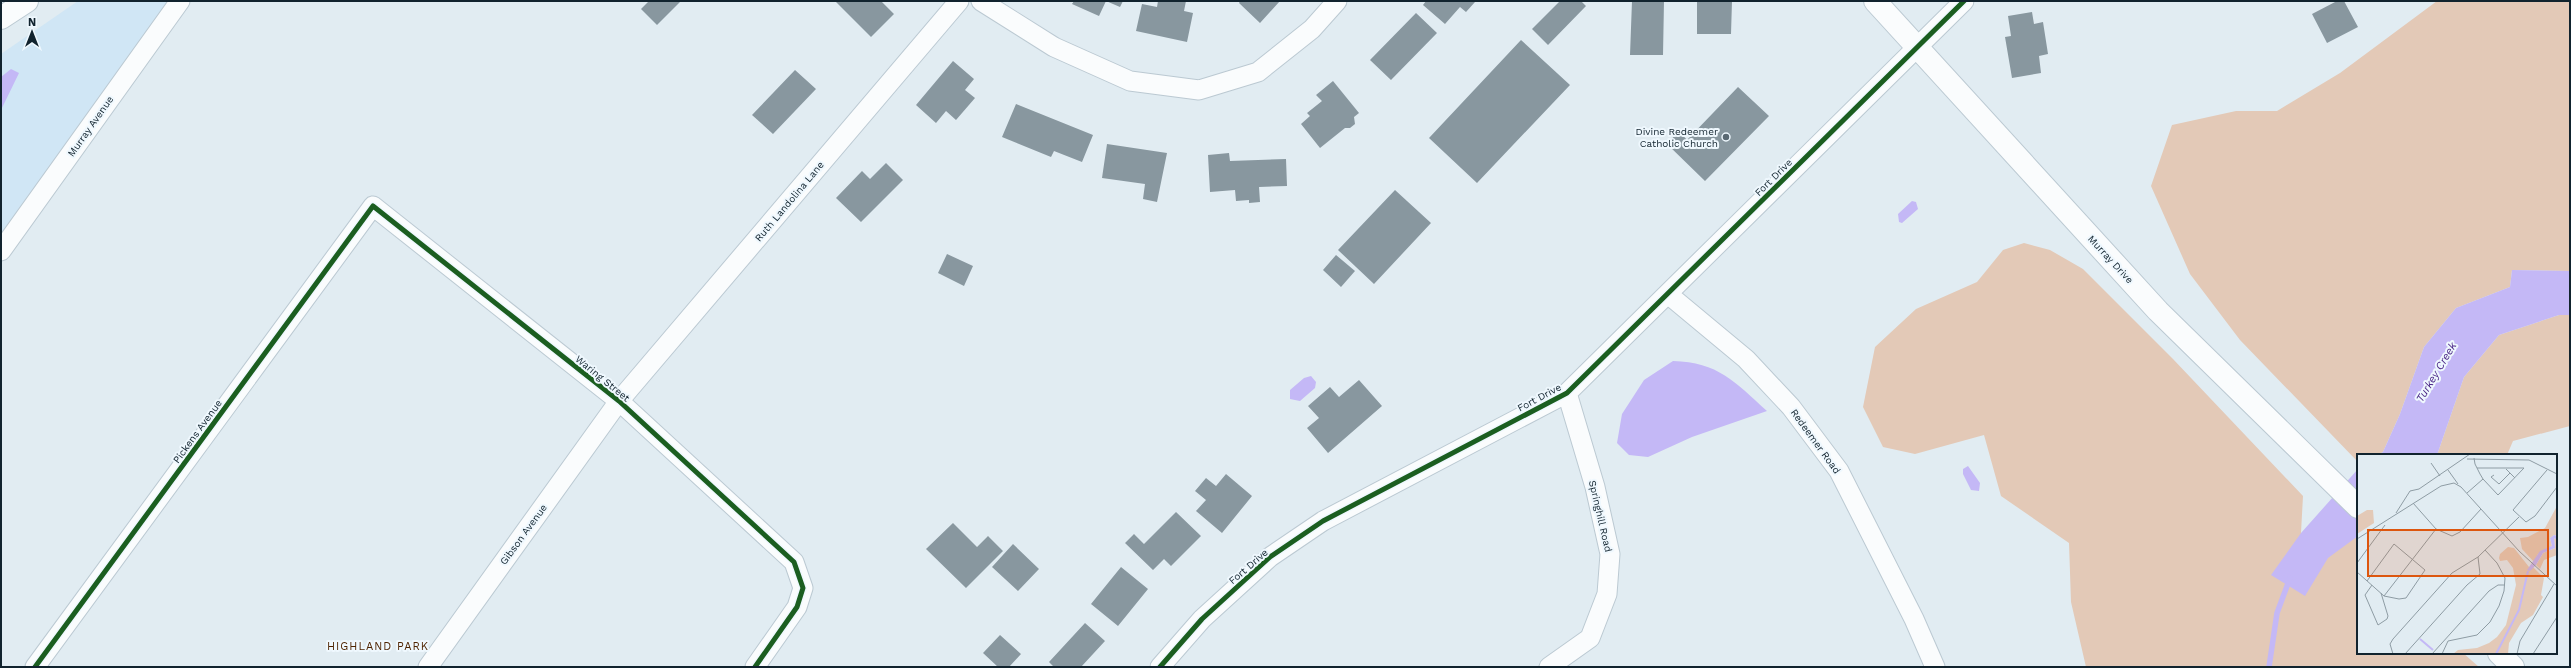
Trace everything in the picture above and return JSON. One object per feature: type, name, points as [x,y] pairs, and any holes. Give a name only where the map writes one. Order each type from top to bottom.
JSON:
[{"type":"street","points":[[1,18],[27,1]]},
{"type":"street","name":"Murray Avenue","points":[[1,251],[180,1]]},
{"type":"street","name":"Ruth Landolina Lane","points":[[619,401],[959,1]]},
{"type":"street","points":[[981,1],[1054,47],[1130,81],[1199,90],[1258,72],[1312,29],[1337,1]]},
{"type":"street","name":"Murray Drive","points":[[1875,1],[2158,311],[2357,506]]},
{"type":"street","name":"Fort Drive","points":[[1160,667],[1202,619],[1270,557],[1293,541],[1330,518],[1567,393],[1669,295],[1964,1]]},
{"type":"street","name":"Waring Street","points":[[373,206],[619,401],[794,562],[803,582],[804,588],[797,608],[755,667]]},
{"type":"street","name":"Pickens Avenue","points":[[36,667],[373,206]]},
{"type":"street","name":"Redeemer Road","points":[[1669,295],[1746,359],[1791,407],[1839,470],[1914,619],[1935,667]]},
{"type":"street","name":"Springhill Road","points":[[1549,667],[1590,638],[1607,594],[1610,554],[1595,487],[1567,393]]},
{"type":"street","name":"Gibson Avenue","points":[[428,667],[619,401]]},
{"type":"street","points":[[2500,654],[2513,667]]},
{"type":"shaded area","points":[[78,1],[180,1],[1,251],[1,54]]},
{"type":"shaded area","points":[[2437,1],[2570,1],[2570,271],[2512,270],[2510,287],[2456,308],[2424,347],[2400,414],[2383,452],[2380,454],[2357,454],[2357,461],[2240,340],[2190,274],[2151,186],[2172,125],[2236,111],[2277,111],[2340,73]]},
{"type":"shaded area","points":[[2024,243],[2050,250],[2083,269],[2173,359],[2303,496],[2301,533],[2357,538],[2357,654],[2464,654],[2479,667],[2086,667],[2071,602],[2069,543],[2001,496],[1984,435],[1915,454],[1883,447],[1863,407],[1875,347],[1916,309],[1977,282],[2003,250]]},
{"type":"shaded area","points":[[2559,315],[2570,315],[2570,426],[2513,441],[2507,454],[2437,454],[2464,377],[2499,335]]},
{"type":"water","points":[[11,69],[19,73],[1,110],[1,77]]},
{"type":"water","points":[[1912,201],[1916,202],[1918,209],[1902,223],[1899,222],[1898,214]]},
{"type":"water","points":[[2512,270],[2570,271],[2570,315],[2559,315],[2499,335],[2464,377],[2437,454],[2380,454],[2383,452],[2400,414],[2424,347],[2456,308],[2510,287]]},
{"type":"water","points":[[1673,361],[1689,362],[1714,370],[1735,383],[1767,411],[1692,437],[1648,457],[1629,455],[1617,443],[1622,414],[1644,380]]},
{"type":"water","points":[[1311,376],[1316,382],[1315,388],[1300,401],[1290,399],[1290,390],[1304,378]]},
{"type":"water","points":[[1968,466],[1980,483],[1979,491],[1971,490],[1963,474],[1963,469]]},
{"type":"water","points":[[2357,470],[2357,537],[2328,558],[2305,596],[2271,575],[2301,533]]},
{"type":"building","points":[[649,1],[681,1],[657,25],[641,9]]},
{"type":"building","points":[[835,1],[881,1],[894,14],[871,37]]},
{"type":"building","points":[[1074,1],[1106,1],[1099,16],[1072,4]]},
{"type":"building","points":[[1106,1],[1123,1],[1120,7]]},
{"type":"building","points":[[1158,1],[1186,1],[1184,11],[1193,13],[1187,42],[1136,31],[1142,4],[1157,7]]},
{"type":"building","points":[[1240,1],[1280,1],[1260,23],[1239,3]]},
{"type":"building","points":[[1426,1],[1475,2],[1466,12],[1460,7],[1445,24],[1423,5]]},
{"type":"building","points":[[1560,1],[1581,1],[1586,6],[1548,45],[1532,29]]},
{"type":"building","points":[[1632,1],[1664,1],[1663,55],[1630,55]]},
{"type":"building","points":[[1697,1],[1732,1],[1731,34],[1697,34]]},
{"type":"building","points":[[2337,1],[2344,1],[2358,27],[2327,43],[2312,14]]},
{"type":"building","points":[[2032,12],[2034,24],[2043,22],[2048,54],[2039,56],[2041,73],[2012,78],[2005,37],[2011,36],[2008,16]]},
{"type":"building","points":[[1416,13],[1437,33],[1391,80],[1370,60]]},
{"type":"building","points":[[1521,40],[1570,85],[1477,183],[1429,138]]},
{"type":"building","points":[[953,61],[974,79],[965,90],[975,98],[956,120],[946,111],[936,123],[916,105]]},
{"type":"building","points":[[795,70],[816,89],[773,134],[752,115]]},
{"type":"building","points":[[1333,81],[1359,113],[1354,117],[1355,124],[1350,128],[1345,128],[1320,148],[1301,124],[1310,116],[1307,113],[1322,101],[1316,95]]},
{"type":"building","points":[[1738,87],[1769,116],[1705,181],[1667,144],[1679,131],[1687,140]]},
{"type":"building","points":[[1016,104],[1093,135],[1082,162],[1054,151],[1051,157],[1002,137]]},
{"type":"building","points":[[1107,144],[1167,153],[1157,202],[1143,199],[1145,184],[1102,178]]},
{"type":"building","points":[[1229,153],[1230,161],[1286,159],[1287,186],[1259,187],[1260,202],[1249,203],[1249,200],[1236,201],[1235,190],[1210,192],[1208,155]]},
{"type":"building","points":[[886,163],[903,180],[861,222],[836,198],[862,171],[870,179]]},
{"type":"building","points":[[1395,190],[1431,223],[1374,284],[1338,250]]},
{"type":"building","points":[[947,254],[973,266],[964,286],[938,273]]},
{"type":"building","points":[[1336,255],[1355,271],[1341,287],[1323,270]]},
{"type":"building","points":[[1359,380],[1382,406],[1328,453],[1307,428],[1319,418],[1308,406],[1330,387],[1339,397]]},
{"type":"building","points":[[1226,474],[1252,496],[1222,533],[1196,511],[1206,500],[1195,491],[1206,478],[1216,486]]},
{"type":"building","points":[[1176,512],[1201,536],[1171,566],[1164,559],[1153,570],[1125,543],[1134,534],[1144,544]]},
{"type":"building","points":[[953,523],[977,547],[988,536],[1003,551],[966,588],[926,549]]},
{"type":"building","points":[[1013,544],[1039,569],[1018,591],[992,567]]},
{"type":"building","points":[[1121,567],[1148,589],[1118,626],[1091,604]]},
{"type":"building","points":[[1085,623],[1105,641],[1081,667],[1054,667],[1049,662]]},
{"type":"building","points":[[1000,635],[1021,654],[1009,667],[998,667],[983,653]]},
{"type":"waterway","name":"Turkey Creek","points":[[2269,667],[2277,613],[2290,578]]},
{"type":"cycle path","points":[[1160,667],[1202,619],[1270,557],[1323,521],[1567,393],[1964,1]]},
{"type":"cycle path","points":[[35,667],[373,206],[619,401],[794,562],[803,588],[797,607],[755,667]]},
{"type":"place","name":"Divine Redeemer Catholic Church","points":[[1726,137]]},
{"type":"district","name":"HIGHLAND PARK","points":[[378,646]]}]
